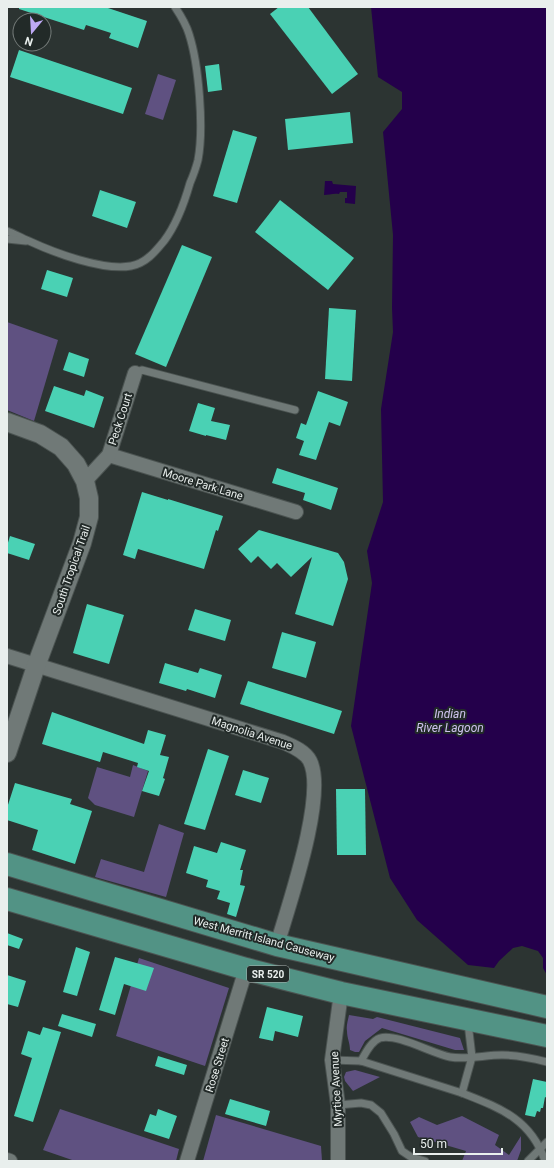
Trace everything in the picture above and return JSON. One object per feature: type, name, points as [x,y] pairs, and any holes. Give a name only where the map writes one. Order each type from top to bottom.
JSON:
[{"type":"main road","name":"West Merritt Island Causeway","points":[[7,864],[277,945],[547,1007]]},
{"type":"main road","name":"SR 520","points":[[7,899],[246,969],[341,993],[547,1036]]},
{"type":"main road","points":[[341,993],[364,983],[509,999]]},
{"type":"street","name":"Peck Court","points":[[85,481],[109,455],[135,373]]},
{"type":"street","name":"South Tropical Trail","points":[[7,422],[40,434],[61,447],[76,464],[85,481],[89,498],[89,517],[82,543],[36,666],[7,753]]},
{"type":"street","name":"Moore Park Lane","points":[[109,455],[296,512]]},
{"type":"street","name":"Magnolia Avenue","points":[[7,656],[283,742],[297,748],[310,760],[315,782],[313,807],[298,875],[277,945]]},
{"type":"street","name":"Rose Street","points":[[187,1161],[246,969]]},
{"type":"street","name":"Myrtice Avenue","points":[[338,1161],[338,1104],[332,1060],[341,993]]},
{"type":"lane","points":[[7,231],[28,241],[68,256],[87,262],[117,267],[132,266],[144,261],[153,254],[168,236],[183,207],[198,160],[200,133],[200,106],[195,55],[189,33],[183,19],[175,7]]},
{"type":"lane","points":[[7,239],[21,242],[28,241]]},
{"type":"lane","points":[[135,373],[142,370],[295,410]]},
{"type":"lane","points":[[462,1093],[472,1057],[467,1019]]},
{"type":"lane","points":[[361,1061],[372,1044],[379,1038],[389,1037],[418,1045],[449,1057],[462,1058],[504,1055],[547,1062]]},
{"type":"lane","points":[[332,1060],[361,1061],[483,1101],[517,1120],[531,1132],[541,1148],[545,1161]]},
{"type":"lane","points":[[338,1104],[360,1103],[371,1105],[381,1113],[402,1150],[411,1157],[425,1161]]},
{"type":"lane","points":[[528,1161],[547,1142]]},
{"type":"shaded area","points":[[158,74],[176,80],[163,120],[145,114]]},
{"type":"shaded area","points":[[7,322],[58,340],[34,421],[7,410]]},
{"type":"shaded area","points":[[133,765],[148,771],[134,817],[95,805],[88,798],[97,767],[130,777]]},
{"type":"shaded area","points":[[159,824],[184,833],[166,897],[95,877],[101,859],[144,872]]},
{"type":"shaded area","points":[[139,958],[229,988],[205,1066],[116,1036]]},
{"type":"shaded area","points":[[349,1015],[373,1019],[377,1017],[460,1038],[464,1050],[455,1050],[382,1028],[365,1041],[359,1052],[355,1052],[350,1050],[347,1036]]},
{"type":"shaded area","points":[[355,1070],[380,1077],[353,1091],[345,1081],[344,1077],[346,1072]]},
{"type":"shaded area","points":[[60,1109],[179,1149],[176,1161],[75,1161],[43,1150]]},
{"type":"shaded area","points":[[216,1115],[321,1146],[322,1161],[203,1161]]},
{"type":"shaded area","points":[[462,1116],[499,1135],[495,1145],[509,1155],[521,1136],[521,1150],[517,1161],[462,1161],[466,1151],[418,1137],[410,1122],[419,1117],[437,1125]]},
{"type":"water","name":"Indian River Lagoon","points":[[371,7],[547,7],[547,975],[543,968],[543,958],[538,951],[522,946],[513,948],[494,968],[468,965],[417,920],[390,878],[351,726],[372,583],[367,551],[383,502],[381,409],[393,332],[393,235],[383,132],[402,109],[402,92],[378,77]]},
{"type":"water","points":[[325,181],[332,181],[333,184],[356,186],[355,204],[345,203],[347,192],[324,195]]},
{"type":"building","points":[[19,7],[105,7],[147,21],[138,48],[109,38],[111,33],[86,25],[84,30],[52,20],[52,12],[28,12],[19,9]]},
{"type":"building","points":[[279,7],[308,7],[358,74],[332,94],[270,14]]},
{"type":"building","points":[[18,52],[25,52],[132,88],[123,114],[10,77]]},
{"type":"building","points":[[219,64],[222,90],[208,92],[205,66]]},
{"type":"building","points":[[350,112],[353,143],[288,150],[285,119]]},
{"type":"building","points":[[233,130],[257,137],[237,203],[213,196]]},
{"type":"building","points":[[100,190],[136,202],[127,228],[92,216]]},
{"type":"building","points":[[280,200],[354,258],[328,290],[255,232]]},
{"type":"building","points":[[182,245],[212,257],[166,367],[135,354]]},
{"type":"building","points":[[47,270],[73,278],[67,297],[41,289]]},
{"type":"building","points":[[329,308],[356,310],[352,381],[325,379]]},
{"type":"building","points":[[69,352],[89,359],[84,377],[63,370]]},
{"type":"building","points":[[54,386],[84,396],[86,390],[104,397],[94,428],[45,411]]},
{"type":"building","points":[[318,391],[348,402],[340,426],[329,422],[316,460],[299,455],[304,441],[296,438],[301,423],[306,425]]},
{"type":"building","points":[[198,403],[215,408],[211,421],[230,425],[226,440],[189,431]]},
{"type":"building","points":[[277,468],[338,488],[331,510],[303,500],[305,493],[272,483]]},
{"type":"building","points":[[142,492],[223,516],[218,531],[216,530],[204,569],[138,549],[135,559],[123,555]]},
{"type":"building","points":[[259,530],[338,553],[344,562],[348,579],[333,626],[295,614],[312,557],[291,577],[277,563],[271,569],[258,556],[251,563],[238,549]]},
{"type":"building","points":[[10,536],[35,544],[29,560],[7,553],[7,546]]},
{"type":"building","points":[[87,604],[124,615],[109,664],[73,653]]},
{"type":"building","points":[[195,609],[231,620],[225,641],[188,630]]},
{"type":"building","points":[[282,632],[316,642],[306,678],[272,668]]},
{"type":"building","points":[[165,663],[198,673],[200,668],[222,675],[215,698],[187,689],[186,691],[159,683]]},
{"type":"building","points":[[248,681],[342,711],[334,734],[240,704]]},
{"type":"building","points":[[52,712],[144,744],[148,730],[166,735],[160,755],[169,757],[163,778],[165,779],[159,796],[142,791],[149,771],[137,767],[138,763],[103,752],[100,762],[42,744]]},
{"type":"building","points":[[208,749],[229,756],[205,830],[184,824]]},
{"type":"building","points":[[243,770],[269,778],[261,803],[235,795]]},
{"type":"building","points":[[15,783],[72,799],[70,804],[92,811],[75,864],[32,850],[38,830],[7,820],[7,808]]},
{"type":"building","points":[[336,789],[365,789],[366,855],[337,855]]},
{"type":"building","points":[[221,842],[246,850],[240,870],[243,870],[240,885],[245,886],[236,917],[227,914],[230,903],[217,899],[220,891],[206,887],[208,880],[186,873],[194,846],[217,853]]},
{"type":"building","points":[[7,933],[23,939],[19,949],[7,945]]},
{"type":"building","points":[[76,947],[90,952],[77,996],[63,992]]},
{"type":"building","points":[[115,957],[154,968],[146,991],[124,984],[115,1015],[99,1010]]},
{"type":"building","points":[[7,975],[26,981],[18,1007],[7,1004]]},
{"type":"building","points":[[267,1007],[303,1016],[298,1037],[275,1031],[273,1041],[259,1038]]},
{"type":"building","points":[[62,1014],[96,1024],[92,1037],[58,1026]]},
{"type":"building","points":[[43,1027],[61,1032],[33,1122],[14,1116],[32,1058],[21,1054],[28,1031],[40,1035]]},
{"type":"building","points":[[158,1056],[187,1065],[184,1075],[155,1066]]},
{"type":"building","points":[[533,1079],[547,1082],[547,1098],[545,1097],[543,1108],[541,1108],[540,1112],[537,1111],[535,1117],[525,1115]]},
{"type":"building","points":[[230,1099],[270,1111],[266,1126],[225,1114]]},
{"type":"building","points":[[158,1109],[177,1116],[169,1139],[144,1131],[150,1114],[156,1116]]}]
